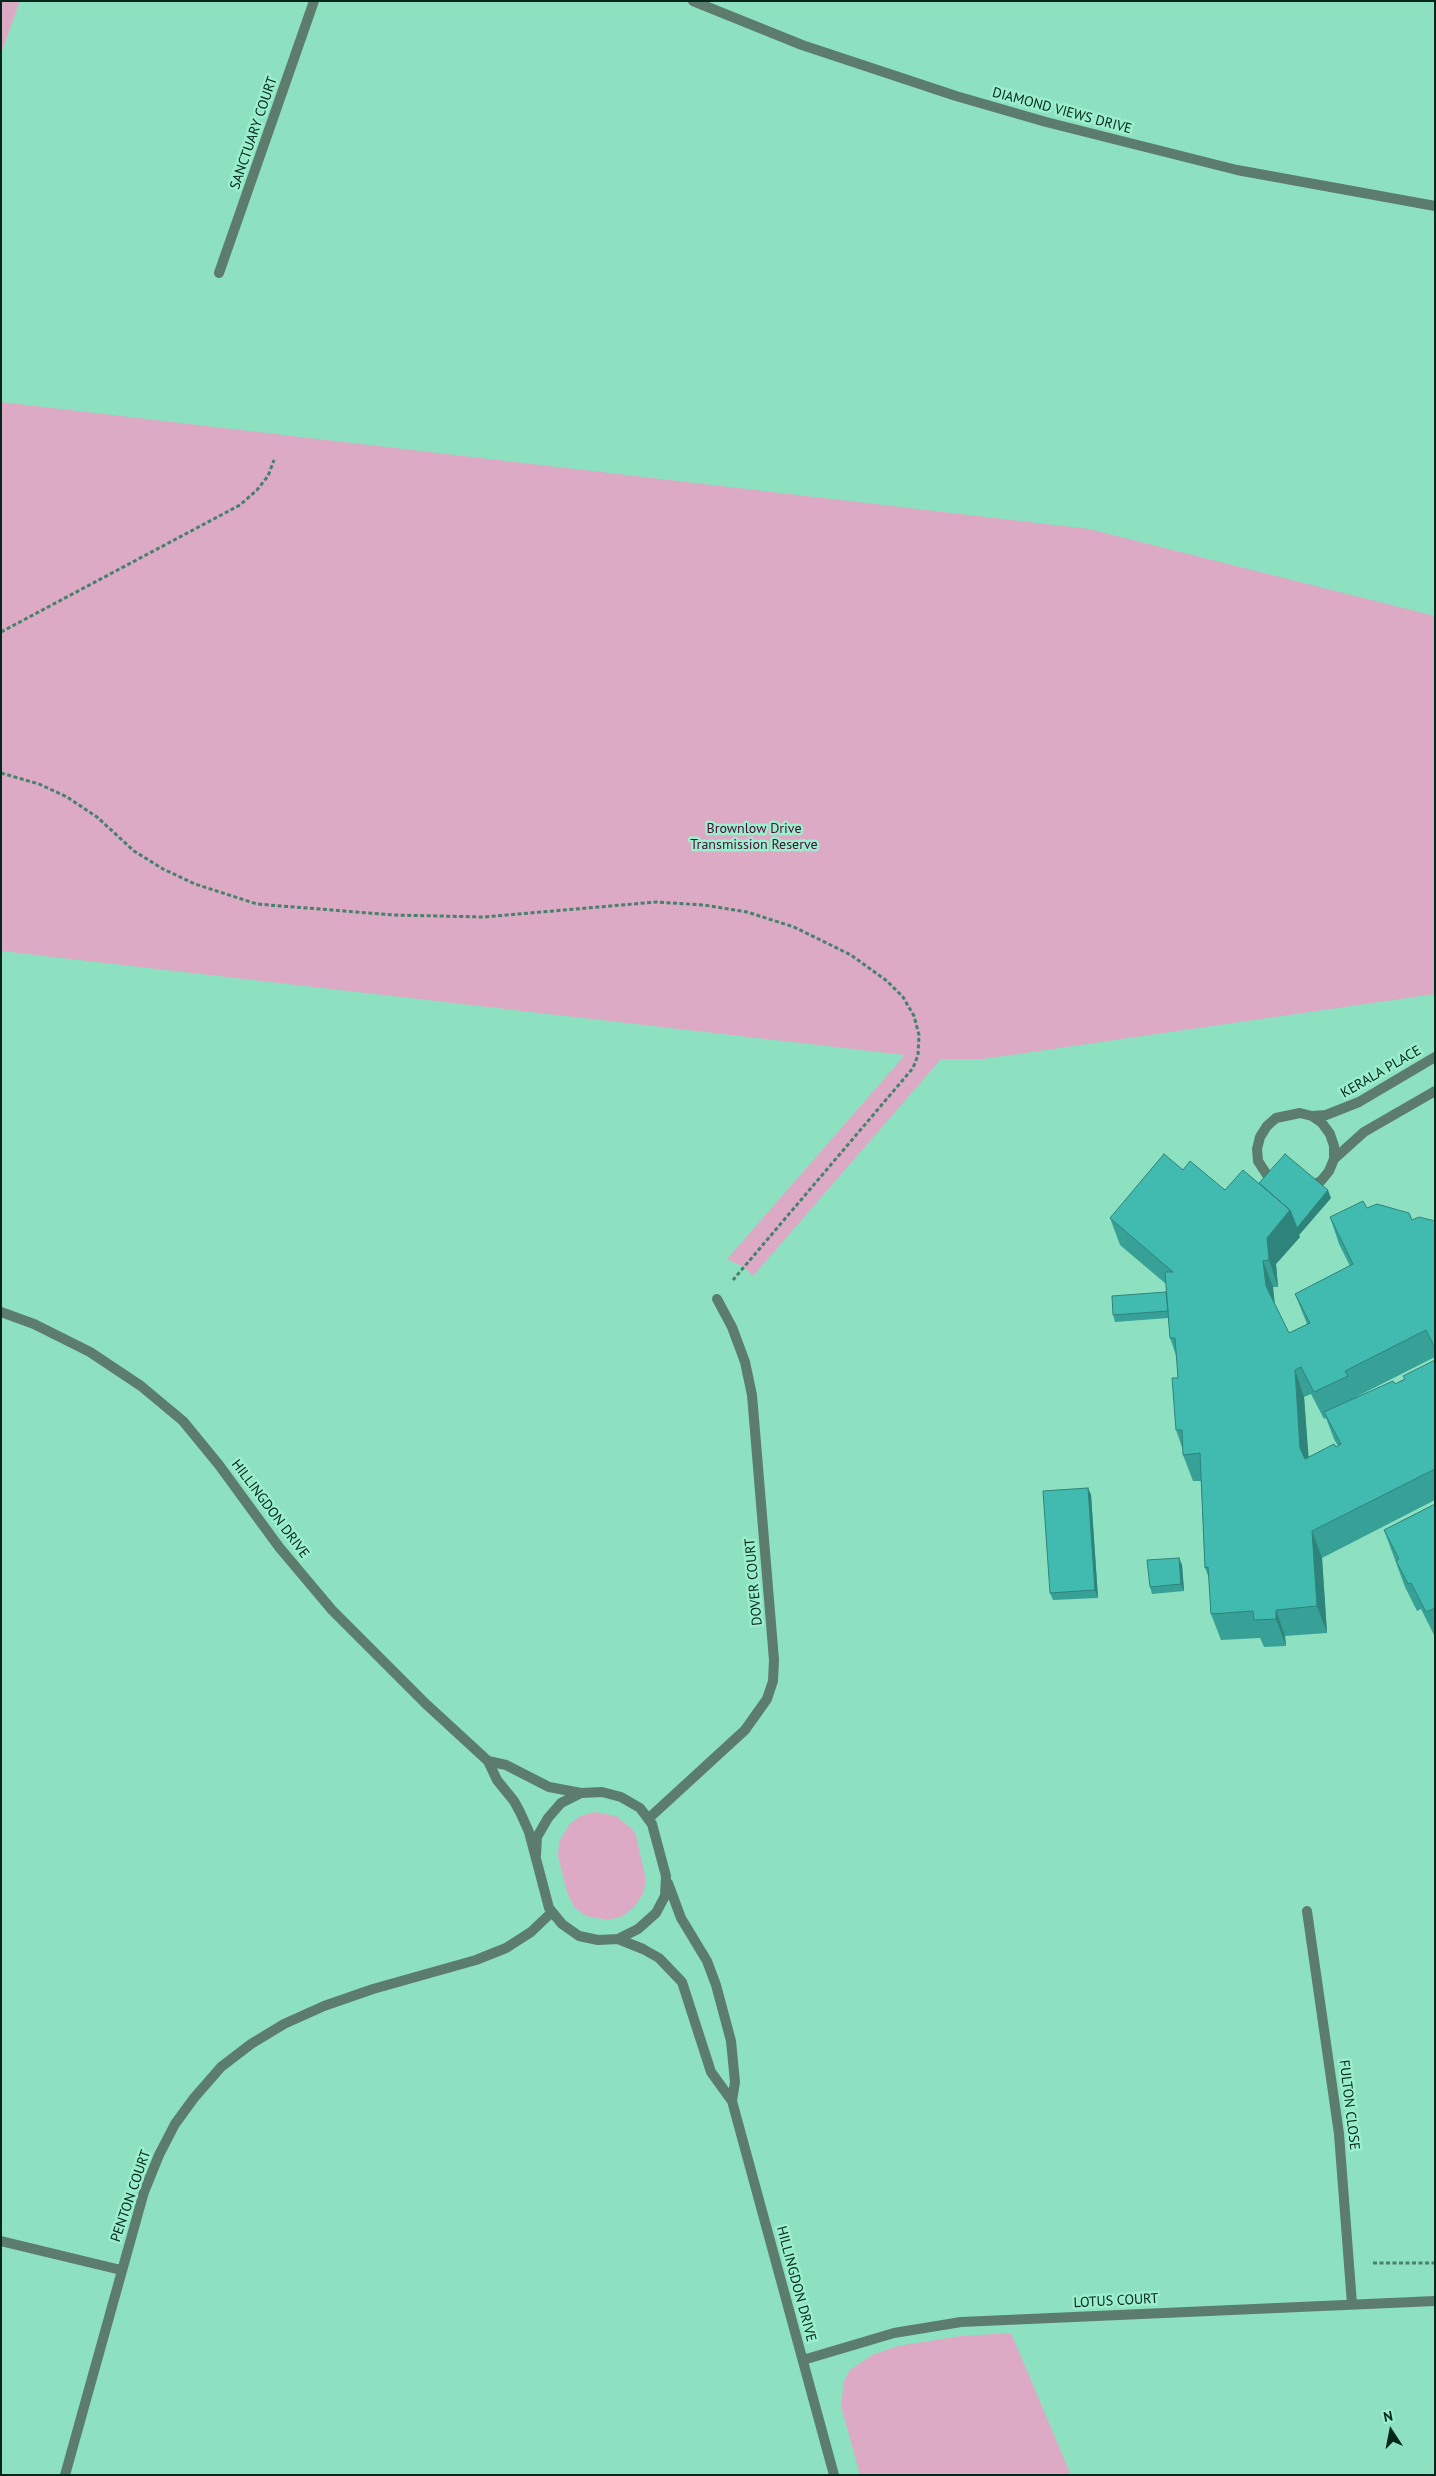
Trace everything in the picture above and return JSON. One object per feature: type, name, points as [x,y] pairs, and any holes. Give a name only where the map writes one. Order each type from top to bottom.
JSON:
[{"type":"street","name":"SANCTUARY COURT","points":[[219,273],[314,1]]},
{"type":"street","name":"DIAMOND VIEWS DRIVE","points":[[693,1],[802,45],[956,96],[1046,122],[1238,170],[1350,192],[1435,206]]},
{"type":"street","name":"KERALA PLACE","points":[[1271,1181],[1258,1161],[1257,1148],[1260,1137],[1267,1126],[1276,1118],[1300,1113],[1312,1116],[1326,1115],[1359,1102],[1435,1057]]},
{"type":"street","points":[[1334,1159],[1364,1132],[1435,1091]]},
{"type":"street","points":[[1312,1116],[1322,1123],[1330,1134],[1334,1146],[1334,1159],[1329,1171],[1321,1181],[1314,1184]]},
{"type":"street","name":"DOVER COURT","points":[[648,1819],[745,1730],[767,1699],[773,1681],[774,1660],[752,1395],[745,1362],[732,1327],[717,1299]]},
{"type":"street","name":"HILLINGDON DRIVE","points":[[1,1312],[34,1324],[90,1352],[141,1386],[183,1421],[219,1465],[279,1547],[332,1610],[419,1697],[488,1761],[497,1780],[514,1801],[520,1812],[536,1856]]},
{"type":"street","name":"HILLINGDON DRIVE","points":[[488,1761],[506,1765],[549,1788],[581,1793]]},
{"type":"street","points":[[602,1792],[621,1797],[640,1808],[652,1824],[666,1876],[665,1896],[656,1913],[638,1929],[618,1939],[598,1940],[579,1936],[562,1924],[552,1912],[542,1883],[536,1856],[537,1837],[548,1818],[561,1803],[581,1793],[602,1792]]},
{"type":"street","name":"HILLINGDON DRIVE","points":[[666,1876],[681,1918],[707,1961],[716,1985],[731,2041],[734,2082],[732,2101]]},
{"type":"street","name":"FULTON CLOSE","points":[[1307,1911],[1339,2134],[1352,2304]]},
{"type":"street","name":"PENTON COURT","points":[[64,2475],[144,2192],[159,2155],[175,2124],[194,2098],[221,2067],[251,2044],[284,2024],[324,2006],[506,1948],[531,1932],[552,1912]]},
{"type":"street","name":"HILLINGDON DRIVE","points":[[618,1939],[644,1949],[660,1958],[682,1982],[711,2072],[732,2101],[834,2475]]},
{"type":"street","points":[[1,2240],[121,2270]]},
{"type":"street","name":"LOTUS COURT","points":[[803,2360],[894,2333],[961,2322],[1435,2300]]},
{"type":"path","points":[[1,632],[240,505],[258,490],[268,476],[274,460]]},
{"type":"path","points":[[1,773],[39,784],[67,797],[97,817],[134,851],[163,869],[222,894],[257,904],[394,915],[484,917],[656,902],[704,905],[747,912],[794,928],[851,955],[887,981],[903,997],[914,1016],[919,1035],[918,1055],[913,1068],[717,1299]]},
{"type":"path","points":[[1350,2264],[1435,2263]]},
{"type":"green space","points":[[1,1],[20,1],[1,54]]},
{"type":"green space","name":"Brownlow Drive Transmission Reserve","points":[[1,402],[1089,529],[1435,616],[1435,994],[983,1059],[941,1059],[753,1276],[745,1268],[727,1259],[905,1055],[1,951]]},
{"type":"green space","points":[[595,1812],[616,1816],[632,1829],[636,1835],[646,1880],[643,1894],[635,1906],[623,1916],[608,1920],[586,1916],[574,1907],[567,1892],[558,1856],[559,1842],[569,1825],[580,1816]]},
{"type":"green space","points":[[1011,2333],[1071,2475],[860,2475],[841,2406],[844,2381],[850,2370],[872,2355],[898,2346],[961,2336]]},
{"type":"building","points":[[1164,1154],[1183,1170],[1190,1161],[1225,1190],[1243,1170],[1290,1210],[1267,1238],[1269,1260],[1263,1261],[1266,1286],[1289,1333],[1310,1323],[1295,1294],[1353,1264],[1330,1217],[1363,1201],[1367,1208],[1377,1204],[1409,1213],[1412,1220],[1419,1217],[1435,1221],[1435,1348],[1426,1330],[1345,1371],[1348,1376],[1314,1392],[1301,1367],[1295,1370],[1300,1448],[1305,1459],[1334,1444],[1336,1447],[1341,1444],[1324,1412],[1393,1381],[1395,1384],[1405,1379],[1403,1376],[1435,1360],[1435,1469],[1312,1531],[1317,1606],[1276,1610],[1276,1619],[1254,1620],[1253,1611],[1211,1614],[1208,1567],[1205,1568],[1200,1453],[1183,1455],[1182,1430],[1176,1430],[1172,1378],[1178,1378],[1175,1338],[1170,1338],[1165,1272],[1173,1272],[1110,1218]]},
{"type":"building","points":[[1285,1154],[1328,1190],[1297,1228],[1290,1210],[1259,1183]]},
{"type":"building","points":[[1166,1292],[1168,1311],[1113,1315],[1112,1296]]},
{"type":"building","points":[[1088,1488],[1095,1590],[1050,1593],[1043,1491]]},
{"type":"building","points":[[1435,1504],[1435,1608],[1426,1612],[1411,1583],[1408,1584],[1396,1561],[1399,1559],[1384,1530]]},
{"type":"building","points":[[1179,1558],[1181,1584],[1150,1587],[1147,1560]]}]
